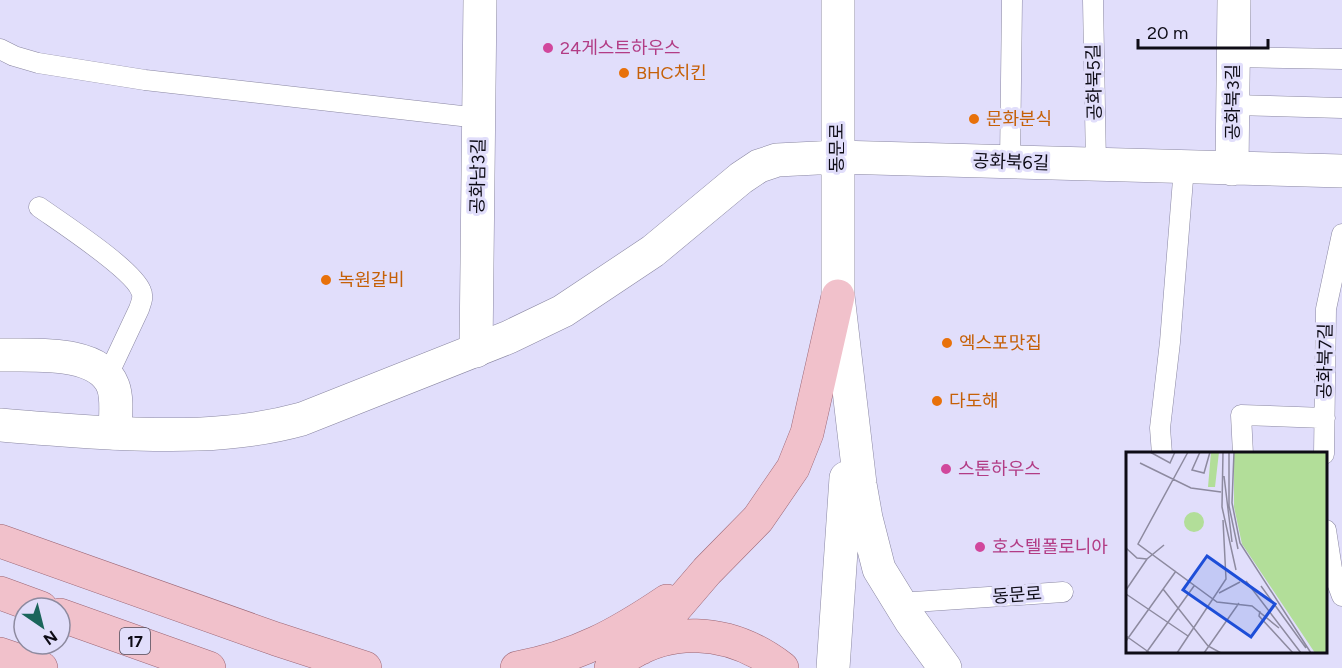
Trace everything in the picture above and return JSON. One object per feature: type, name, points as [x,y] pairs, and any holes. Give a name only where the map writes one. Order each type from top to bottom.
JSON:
[{"type":"main road","points":[[641,648],[707,571],[758,519],[797,460],[807,433],[838,296]]},
{"type":"main road","points":[[0,541],[276,639],[365,668]]},
{"type":"main road","points":[[517,668],[567,656],[595,645],[645,616],[707,571]]},
{"type":"main road","name":"17","points":[[72,619],[209,668]]},
{"type":"main road","points":[[611,668],[641,648],[662,640],[683,636],[705,636],[746,645],[782,668]]},
{"type":"main road","points":[[0,654],[41,668]]},
{"type":"street","name":"공화남3길","points":[[476,351],[480,0]]},
{"type":"street","name":"동문로","points":[[838,0],[838,296],[850,407]]},
{"type":"street","name":"공화북3길","points":[[1232,169],[1234,0]]},
{"type":"street","name":"공화북6길","points":[[0,425],[151,435],[218,434],[275,426],[329,410],[476,351],[563,311],[653,251],[741,178],[759,166],[777,160],[837,157],[1342,171]]},
{"type":"street","points":[[0,355],[77,359],[97,368],[114,388],[115,433]]},
{"type":"street","points":[[850,407],[862,495],[879,569],[898,603],[945,668]]},
{"type":"street","points":[[833,668],[850,407]]},
{"type":"lane","points":[[1010,162],[1011,0]]},
{"type":"lane","name":"공화북5길","points":[[1093,0],[1096,165]]},
{"type":"lane","points":[[0,49],[38,63],[145,80],[479,118]]},
{"type":"lane","points":[[1233,57],[1342,60]]},
{"type":"lane","points":[[1233,105],[1342,108]]},
{"type":"lane","points":[[1162,452],[1160,428],[1170,342],[1184,167]]},
{"type":"lane","points":[[39,207],[96,247],[141,290],[142,300],[139,309],[107,377]]},
{"type":"lane","name":"공화북7길","points":[[1324,452],[1326,309],[1342,234]]},
{"type":"lane","name":"공화북7길","points":[[1243,452],[1241,415],[1324,418]]},
{"type":"lane","points":[[1327,536],[1332,568],[1342,596]]},
{"type":"lane","name":"동문로","points":[[898,603],[1063,592]]},
{"type":"place","name":"24게스트하우스","points":[[548,48]]},
{"type":"place","name":"BHC치킨","points":[[624,73]]},
{"type":"place","name":"문화분식","points":[[974,119]]},
{"type":"place","name":"녹원갈비","points":[[326,280]]},
{"type":"place","name":"엑스포맛집","points":[[947,343]]},
{"type":"place","name":"다도해","points":[[937,401]]},
{"type":"place","name":"스톤하우스","points":[[946,469]]},
{"type":"place","name":"호스텔폴로니아","points":[[980,547]]}]
